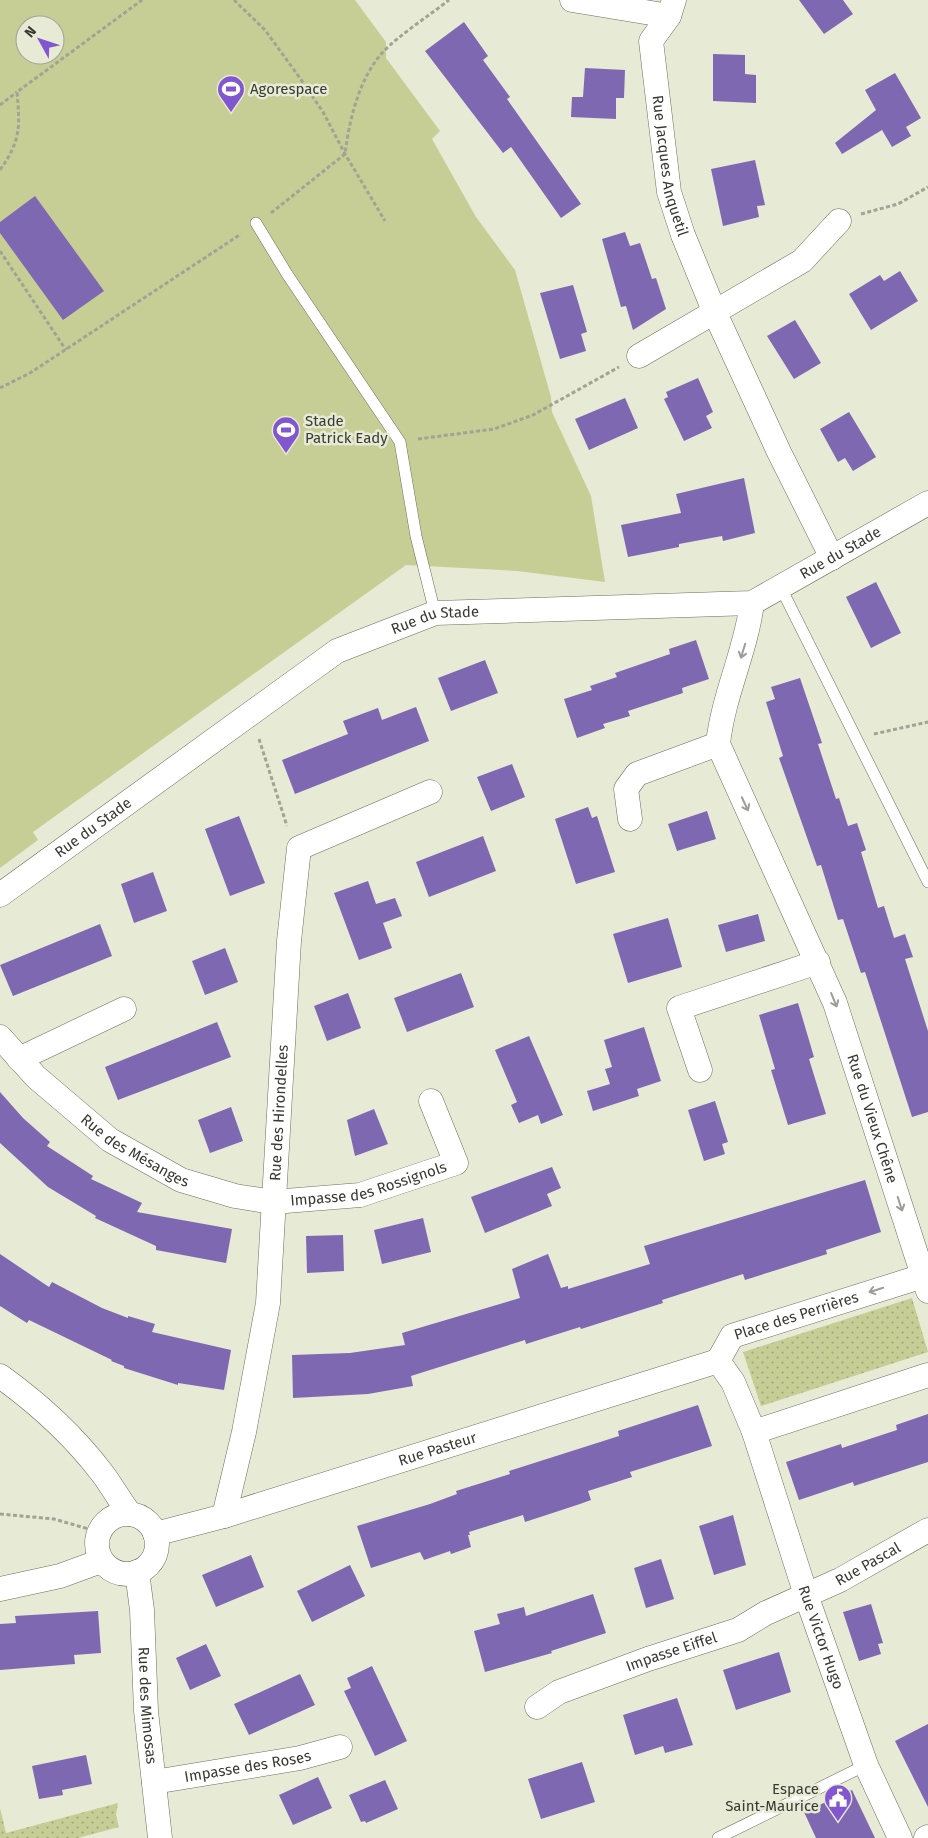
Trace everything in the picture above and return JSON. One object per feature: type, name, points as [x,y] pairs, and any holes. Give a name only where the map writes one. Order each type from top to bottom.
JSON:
[{"type":"street","name":"Rue Jacques Anquetil","points":[[572,0],[671,8],[651,41],[670,192],[686,244],[715,313],[779,452],[832,558]]},
{"type":"street","points":[[639,356],[802,261],[838,220]]},
{"type":"street","name":"Rue du Stade","points":[[0,896],[337,651],[435,613],[752,603],[928,503]]},
{"type":"street","points":[[630,819],[626,789],[636,774],[718,744],[720,726],[749,630],[752,603]]},
{"type":"street","name":"Rue du Vieux Chêne","points":[[718,744],[835,1003],[925,1283]]},
{"type":"street","points":[[300,848],[430,792]]},
{"type":"street","name":"Rue des Hirondelles","points":[[224,1516],[244,1432],[268,1303],[289,941],[300,848]]},
{"type":"street","points":[[700,1070],[679,1008],[818,962]]},
{"type":"street","points":[[19,1059],[124,1009]]},
{"type":"street","name":"Rue des Mésanges","points":[[0,1037],[36,1077],[110,1140],[181,1180],[235,1196],[273,1202]]},
{"type":"street","name":"Impasse des Rossignols","points":[[273,1202],[360,1195],[456,1163],[430,1101]]},
{"type":"street","name":"Place des Perrières","points":[[718,1362],[732,1336],[925,1283]]},
{"type":"street","points":[[718,1362],[733,1382],[754,1432],[928,1375]]},
{"type":"street","name":"Rue Pasteur","points":[[155,1534],[224,1516],[718,1362]]},
{"type":"street","points":[[0,1376],[29,1396],[60,1423],[103,1474],[130,1514],[145,1520],[155,1534],[157,1543],[152,1561],[137,1572],[118,1573],[101,1561],[96,1542],[99,1532],[112,1518],[130,1514]]},
{"type":"street","name":"Rue Victor Hugo","points":[[754,1432],[806,1595],[866,1765],[900,1838]]},
{"type":"street","name":"Rue Pascal","points":[[806,1595],[840,1580],[928,1530]]},
{"type":"street","points":[[0,1589],[60,1576],[101,1561]]},
{"type":"street","name":"Rue des Mimosas","points":[[137,1572],[160,1838]]},
{"type":"street","name":"Impasse Eiffel","points":[[538,1707],[559,1692],[648,1658],[738,1630],[766,1613],[806,1595]]},
{"type":"street","name":"Impasse des Roses","points":[[154,1782],[300,1758],[340,1747]]},
{"type":"lane","points":[[256,223],[287,274],[400,442],[416,536],[435,613]]},
{"type":"lane","points":[[781,588],[928,882]]},
{"type":"lane","points":[[718,1838],[866,1765]]},
{"type":"path","points":[[0,105],[142,0]]},
{"type":"path","points":[[234,0],[265,30],[302,81],[323,112],[345,154],[385,220]]},
{"type":"path","points":[[0,170],[10,156],[20,129],[17,92]]},
{"type":"path","points":[[838,220],[898,204],[928,187]]},
{"type":"path","points":[[0,251],[66,350]]},
{"type":"path","points":[[400,442],[494,429],[533,415],[639,356]]},
{"type":"path","points":[[244,719],[258,737],[287,825],[300,848]]},
{"type":"path","points":[[856,738],[928,722]]},
{"type":"path","points":[[0,1514],[54,1519],[99,1532]]},
{"type":"green space","name":"Stade Patrick Eady","points":[[0,0],[355,0],[386,42],[386,58],[440,131],[432,139],[476,217],[515,270],[551,397],[552,412],[591,496],[605,582],[517,571],[406,565],[33,832],[38,840],[0,868]]},
{"type":"green space","points":[[912,1298],[928,1352],[761,1406],[743,1352]]},
{"type":"green space","points":[[118,1803],[116,1815],[119,1827],[78,1838],[0,1838],[0,1808],[6,1833]]},
{"type":"building","points":[[799,0],[843,0],[853,14],[824,34]]},
{"type":"building","points":[[464,22],[488,56],[483,60],[510,97],[507,99],[581,204],[561,218],[511,147],[503,153],[425,51]]},
{"type":"building","points":[[713,54],[745,55],[745,74],[756,75],[756,103],[713,101]]},
{"type":"building","points":[[585,68],[625,70],[624,98],[616,98],[616,119],[571,117],[572,97],[583,97]]},
{"type":"building","points":[[895,73],[921,118],[906,127],[911,136],[892,147],[882,130],[842,154],[835,143],[876,110],[865,90]]},
{"type":"building","points":[[755,160],[765,205],[757,206],[759,217],[723,226],[711,169]]},
{"type":"building","points":[[35,196],[104,291],[63,320],[0,233],[0,222]]},
{"type":"building","points":[[625,232],[630,246],[640,243],[652,279],[656,278],[666,309],[633,330],[626,306],[621,307],[602,239]]},
{"type":"building","points":[[900,271],[918,301],[871,330],[849,294],[880,275],[884,281]]},
{"type":"building","points":[[573,285],[587,332],[581,334],[586,351],[560,359],[540,293]]},
{"type":"building","points":[[795,320],[821,363],[794,379],[767,336]]},
{"type":"building","points":[[698,378],[713,412],[706,416],[712,428],[684,441],[664,399],[668,397],[666,392]]},
{"type":"building","points":[[625,398],[638,428],[589,450],[575,419]]},
{"type":"building","points":[[849,412],[876,457],[853,471],[845,458],[838,462],[820,429]]},
{"type":"building","points":[[744,478],[755,533],[723,541],[722,536],[679,544],[679,547],[628,557],[621,525],[681,513],[676,494]]},
{"type":"building","points":[[876,582],[901,633],[871,648],[846,597]]},
{"type":"building","points":[[696,640],[709,679],[682,688],[683,693],[628,711],[630,716],[603,724],[605,728],[577,738],[564,699],[592,690],[590,686],[617,677],[615,673],[670,654],[669,649]]},
{"type":"building","points":[[485,660],[498,693],[451,711],[438,678]]},
{"type":"building","points":[[800,678],[822,743],[818,744],[836,799],[839,798],[848,826],[857,823],[866,850],[861,852],[878,908],[884,906],[894,938],[905,934],[913,957],[905,959],[928,1031],[928,1112],[912,1117],[865,972],[861,973],[843,919],[838,920],[821,865],[817,866],[779,758],[783,756],[766,702],[775,699],[771,687]]},
{"type":"building","points":[[416,707],[429,741],[295,794],[282,760],[348,734],[343,721],[378,708],[382,720]]},
{"type":"building","points":[[512,764],[525,797],[491,811],[477,777]]},
{"type":"building","points":[[588,807],[592,818],[597,816],[615,872],[576,884],[555,819]]},
{"type":"building","points":[[707,811],[716,839],[677,851],[668,824]]},
{"type":"building","points":[[239,816],[265,883],[230,896],[205,829]]},
{"type":"building","points":[[483,836],[496,871],[429,897],[416,862]]},
{"type":"building","points":[[153,872],[167,911],[134,923],[121,884]]},
{"type":"building","points":[[368,881],[376,904],[395,898],[402,916],[383,923],[392,948],[359,960],[334,893]]},
{"type":"building","points":[[758,914],[765,941],[726,952],[718,925]]},
{"type":"building","points":[[668,918],[682,967],[628,983],[613,934]]},
{"type":"building","points":[[100,924],[112,956],[13,996],[0,965]]},
{"type":"building","points":[[225,948],[238,982],[205,995],[192,961]]},
{"type":"building","points":[[461,973],[474,1007],[407,1032],[394,998]]},
{"type":"building","points":[[348,993],[361,1028],[327,1041],[314,1006]]},
{"type":"building","points":[[798,1003],[814,1057],[809,1059],[826,1114],[788,1125],[771,1070],[775,1069],[759,1015]]},
{"type":"building","points":[[217,1022],[231,1057],[118,1100],[105,1067]]},
{"type":"building","points":[[644,1027],[661,1081],[637,1089],[639,1096],[593,1111],[587,1091],[610,1084],[605,1069],[612,1067],[604,1040]]},
{"type":"building","points":[[529,1036],[563,1115],[541,1124],[538,1115],[519,1123],[511,1105],[517,1102],[495,1050]]},
{"type":"building","points":[[0,1092],[23,1118],[50,1142],[47,1146],[93,1176],[91,1179],[142,1203],[137,1212],[232,1229],[226,1263],[156,1250],[156,1246],[95,1218],[96,1216],[48,1187],[0,1143]]},
{"type":"building","points":[[715,1101],[728,1142],[722,1144],[725,1154],[704,1161],[688,1110]]},
{"type":"building","points":[[231,1107],[243,1141],[210,1153],[198,1120]]},
{"type":"building","points":[[374,1109],[388,1144],[355,1156],[347,1120]]},
{"type":"building","points":[[552,1167],[561,1188],[547,1194],[552,1206],[485,1233],[471,1197]]},
{"type":"building","points":[[865,1180],[881,1232],[826,1250],[827,1254],[745,1280],[743,1274],[662,1300],[663,1303],[581,1329],[580,1327],[526,1344],[525,1340],[411,1376],[413,1386],[368,1394],[293,1398],[292,1355],[350,1353],[405,1345],[402,1333],[520,1298],[512,1269],[548,1254],[561,1288],[568,1286],[568,1289],[650,1264],[644,1246]]},
{"type":"building","points":[[423,1218],[431,1252],[382,1264],[374,1230]]},
{"type":"building","points":[[343,1235],[344,1271],[307,1273],[306,1236]]},
{"type":"building","points":[[0,1254],[49,1287],[52,1282],[102,1308],[128,1318],[128,1316],[155,1324],[152,1332],[231,1350],[224,1390],[178,1383],[178,1385],[124,1368],[124,1366],[29,1320],[27,1323],[0,1306]]},
{"type":"building","points":[[698,1405],[712,1446],[630,1472],[632,1477],[588,1491],[591,1500],[580,1504],[525,1522],[523,1515],[469,1532],[471,1547],[451,1554],[450,1551],[424,1560],[420,1552],[371,1568],[357,1526],[430,1504],[457,1494],[456,1491],[510,1474],[509,1471],[619,1436],[618,1431]]},
{"type":"building","points":[[928,1414],[928,1462],[854,1486],[853,1482],[799,1500],[786,1462],[841,1444],[842,1448],[897,1430],[896,1425]]},
{"type":"building","points":[[733,1515],[746,1565],[714,1575],[699,1526]]},
{"type":"building","points":[[251,1555],[264,1587],[216,1607],[202,1575]]},
{"type":"building","points":[[661,1559],[674,1599],[646,1608],[634,1568]]},
{"type":"building","points":[[350,1565],[365,1596],[312,1622],[297,1591]]},
{"type":"building","points":[[593,1594],[606,1633],[551,1651],[552,1653],[485,1672],[474,1631],[500,1624],[497,1614],[524,1607],[526,1616]]},
{"type":"building","points":[[871,1604],[883,1643],[878,1644],[881,1654],[859,1661],[843,1612]]},
{"type":"building","points":[[98,1611],[101,1653],[74,1655],[75,1664],[0,1670],[0,1624],[16,1623],[15,1616]]},
{"type":"building","points":[[206,1644],[221,1676],[190,1690],[176,1658]]},
{"type":"building","points":[[779,1652],[791,1692],[736,1710],[723,1670]]},
{"type":"building","points":[[372,1666],[407,1741],[375,1756],[344,1691],[351,1688],[347,1678]]},
{"type":"building","points":[[300,1674],[315,1705],[249,1735],[234,1704]]},
{"type":"building","points":[[677,1698],[693,1745],[665,1753],[663,1746],[635,1755],[623,1715]]},
{"type":"building","points":[[928,1724],[928,1807],[895,1741]]},
{"type":"building","points":[[86,1755],[92,1784],[62,1790],[63,1795],[39,1799],[32,1766]]},
{"type":"building","points":[[582,1762],[595,1802],[541,1819],[528,1779]]},
{"type":"building","points":[[318,1777],[332,1808],[293,1825],[279,1795]]},
{"type":"building","points":[[385,1780],[398,1809],[366,1823],[365,1821],[361,1822],[349,1795]]},
{"type":"building","name":"Espace Saint-Maurice","points":[[852,1790],[875,1838],[816,1838],[804,1812]]},
{"type":"place","name":"Agorespace","points":[[231,113]]},
{"type":"place","name":"Stade Patrick Eady","points":[[286,454]]},
{"type":"place","name":"Espace Saint-Maurice","points":[[838,1822]]}]
